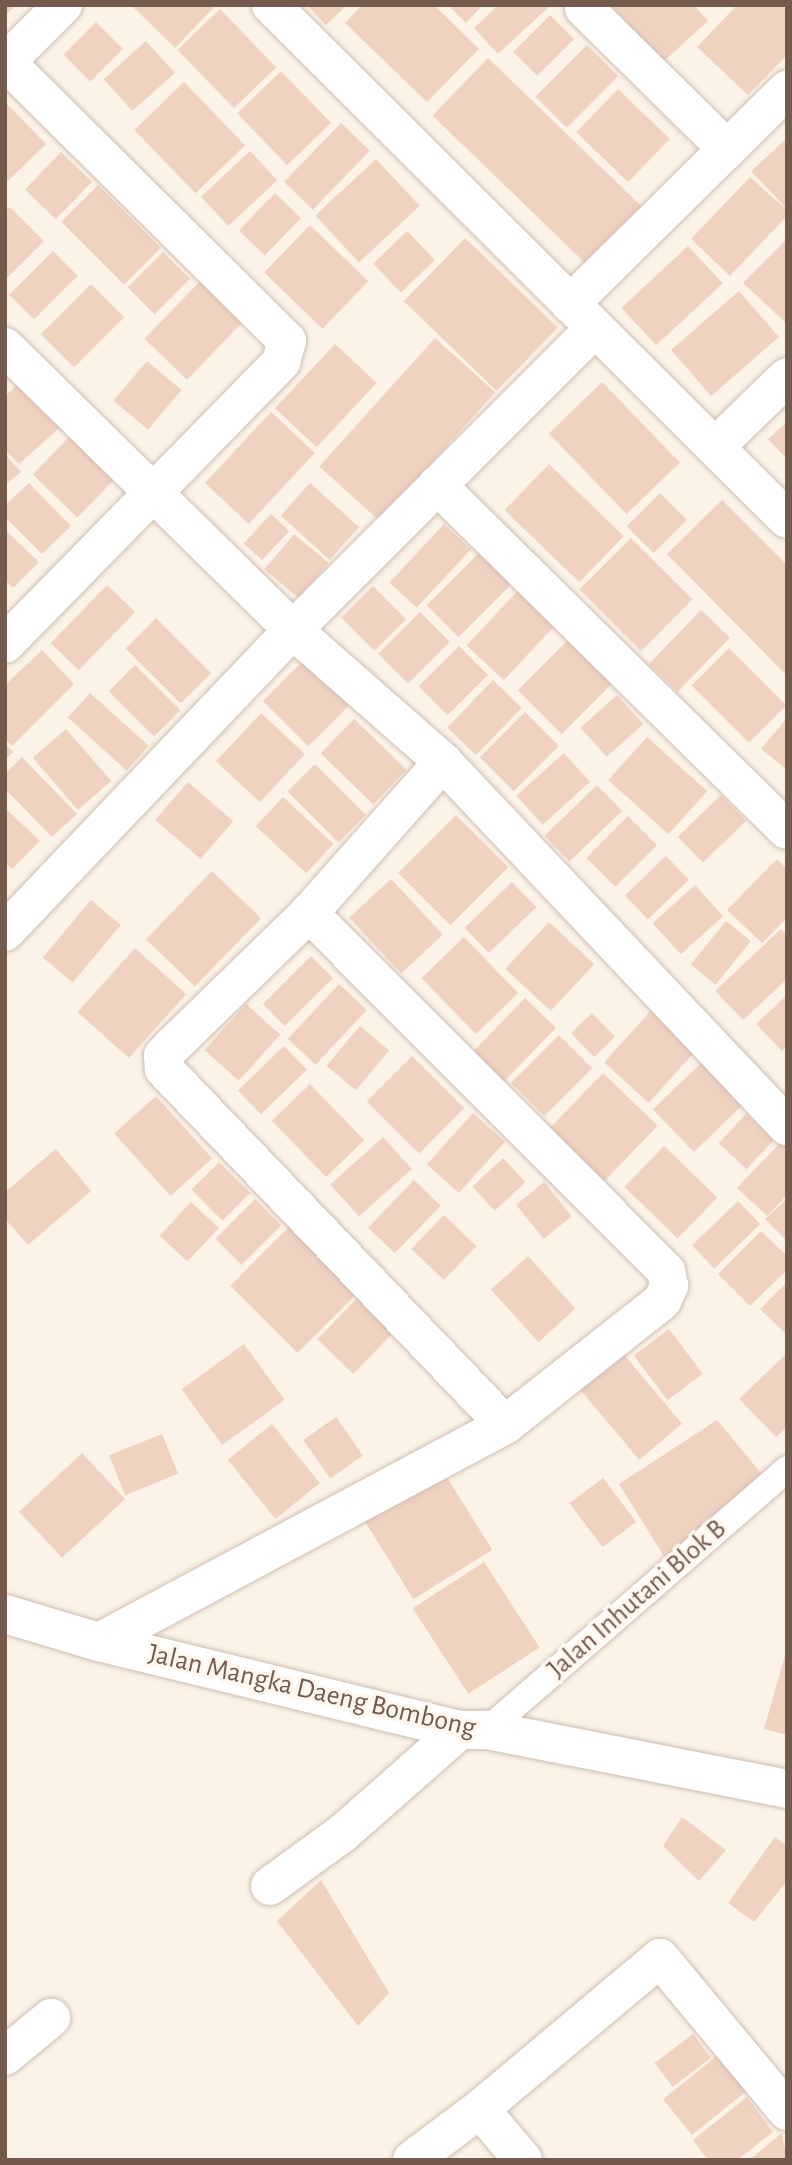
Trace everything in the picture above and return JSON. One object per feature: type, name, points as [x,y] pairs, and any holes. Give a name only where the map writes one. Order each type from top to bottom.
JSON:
[{"type":"street","points":[[5,644],[281,362],[287,341],[6,62],[63,5]]},
{"type":"street","points":[[271,5],[581,317],[787,519]]},
{"type":"street","points":[[584,6],[727,149]]},
{"type":"street","points":[[5,932],[293,630],[437,485],[727,149],[787,90]]},
{"type":"street","points":[[6,346],[151,496],[293,630],[443,762],[787,1126]]},
{"type":"street","points":[[715,447],[787,377]]},
{"type":"street","points":[[437,485],[787,830]]},
{"type":"street","points":[[443,762],[309,913],[170,1046],[163,1056],[163,1069],[505,1425]]},
{"type":"street","points":[[99,1642],[505,1425],[662,1301],[669,1286],[666,1271],[309,913]]},
{"type":"street","name":"Jalan Mangka Daeng Bombong","points":[[5,1614],[99,1642],[473,1730],[787,1789]]},
{"type":"street","points":[[270,1886],[343,1833],[473,1730]]},
{"type":"street","points":[[412,2160],[480,2109],[660,1958],[787,2111]]},
{"type":"street","points":[[5,2056],[51,2018]]},
{"type":"street","points":[[480,2109],[523,2160]]},
{"type":"lane","name":"Jalan Inhutani Blok B","points":[[473,1730],[787,1469]]},
{"type":"building","points":[[5,5],[16,5],[5,16]]},
{"type":"building","points":[[131,5],[216,5],[175,48]]},
{"type":"building","points":[[307,5],[347,5],[326,25]]},
{"type":"building","points":[[362,5],[434,5],[479,49],[427,102],[345,23]]},
{"type":"building","points":[[448,5],[483,5],[466,23]]},
{"type":"building","points":[[498,5],[551,5],[498,54],[474,28]]},
{"type":"building","points":[[611,5],[694,5],[708,21],[663,62]]},
{"type":"building","points":[[737,5],[781,5],[787,11],[787,55],[748,95],[697,47]]},
{"type":"building","points":[[220,9],[276,67],[234,108],[178,50]]},
{"type":"building","points":[[550,15],[574,39],[537,76],[513,52]]},
{"type":"building","points":[[96,22],[123,49],[90,81],[63,55]]},
{"type":"building","points":[[146,41],[175,73],[132,111],[104,79]]},
{"type":"building","points":[[587,45],[618,76],[566,128],[535,97]]},
{"type":"building","points":[[488,58],[643,208],[588,266],[432,116]]},
{"type":"building","points":[[281,71],[331,123],[287,165],[237,113]]},
{"type":"building","points":[[184,82],[245,145],[195,193],[134,130]]},
{"type":"building","points":[[618,89],[670,139],[628,182],[576,132]]},
{"type":"building","points":[[5,102],[46,144],[8,181],[5,178]]},
{"type":"building","points":[[341,123],[370,151],[313,210],[284,182]]},
{"type":"building","points":[[787,141],[787,209],[751,171]]},
{"type":"building","points":[[250,151],[277,180],[228,226],[201,197]]},
{"type":"building","points":[[61,152],[92,182],[56,219],[25,189]]},
{"type":"building","points":[[376,159],[420,206],[359,262],[315,216]]},
{"type":"building","points":[[750,177],[787,210],[787,216],[730,276],[691,239]]},
{"type":"building","points":[[98,185],[161,248],[124,285],[61,222]]},
{"type":"building","points":[[275,193],[301,218],[265,255],[239,230]]},
{"type":"building","points":[[10,207],[44,241],[5,280],[5,211]]},
{"type":"building","points":[[310,225],[368,281],[322,329],[264,272]]},
{"type":"building","points":[[407,231],[435,260],[401,292],[373,264]]},
{"type":"building","points":[[465,238],[558,328],[497,391],[404,301]]},
{"type":"building","points":[[787,239],[787,324],[743,283]]},
{"type":"building","points":[[688,246],[723,283],[656,345],[621,308]]},
{"type":"building","points":[[53,251],[78,276],[34,320],[9,295]]},
{"type":"building","points":[[163,252],[190,279],[155,314],[128,287]]},
{"type":"building","points":[[207,274],[249,315],[187,380],[144,339]]},
{"type":"building","points":[[91,284],[124,317],[74,367],[41,334]]},
{"type":"building","points":[[739,291],[779,337],[711,396],[671,350]]},
{"type":"building","points":[[435,338],[495,392],[379,521],[319,467]]},
{"type":"building","points":[[335,344],[377,383],[317,447],[275,408]]},
{"type":"building","points":[[147,361],[181,390],[148,430],[114,401]]},
{"type":"building","points":[[25,378],[66,422],[19,464],[5,450],[5,396]]},
{"type":"building","points":[[602,382],[680,463],[627,514],[549,433]]},
{"type":"building","points":[[271,412],[315,453],[249,524],[205,483]]},
{"type":"building","points":[[787,422],[787,459],[768,439]]},
{"type":"building","points":[[71,435],[116,478],[77,518],[33,475]]},
{"type":"building","points":[[5,454],[21,472],[5,485]]},
{"type":"building","points":[[549,464],[624,536],[579,582],[505,510]]},
{"type":"building","points":[[29,483],[71,526],[42,554],[5,517],[5,505]]},
{"type":"building","points":[[310,483],[359,527],[330,560],[281,516]]},
{"type":"building","points":[[660,493],[687,520],[654,553],[627,526]]},
{"type":"building","points":[[722,500],[787,565],[787,676],[667,554]]},
{"type":"building","points":[[271,514],[289,531],[262,560],[244,543]]},
{"type":"building","points":[[444,524],[471,549],[417,608],[389,583]]},
{"type":"building","points":[[5,530],[39,562],[13,588],[5,580]]},
{"type":"building","points":[[294,534],[328,563],[299,598],[264,569]]},
{"type":"building","points":[[631,538],[693,600],[641,651],[579,590]]},
{"type":"building","points":[[479,553],[511,585],[458,637],[427,605]]},
{"type":"building","points":[[107,585],[135,612],[79,670],[51,643]]},
{"type":"building","points":[[373,586],[406,619],[374,651],[341,618]]},
{"type":"building","points":[[521,587],[558,622],[504,680],[466,646]]},
{"type":"building","points":[[701,610],[730,638],[678,692],[649,664]]},
{"type":"building","points":[[420,612],[450,642],[408,683],[378,654]]},
{"type":"building","points":[[156,618],[211,673],[181,704],[126,648]]},
{"type":"building","points":[[568,640],[612,684],[562,734],[518,690]]},
{"type":"building","points":[[459,646],[488,675],[448,715],[419,686]]},
{"type":"building","points":[[729,648],[786,705],[749,743],[692,685]]},
{"type":"building","points":[[42,650],[74,684],[12,746],[5,739],[5,685]]},
{"type":"building","points":[[304,660],[349,705],[308,746],[263,701]]},
{"type":"building","points":[[135,665],[180,710],[154,736],[109,691]]},
{"type":"building","points":[[493,680],[522,708],[476,755],[447,727]]},
{"type":"building","points":[[90,693],[149,746],[127,770],[68,718]]},
{"type":"building","points":[[617,695],[643,724],[607,757],[581,728]]},
{"type":"building","points":[[525,712],[559,746],[514,791],[480,757]]},
{"type":"building","points":[[261,713],[305,754],[260,802],[216,761]]},
{"type":"building","points":[[787,718],[787,770],[761,749]]},
{"type":"building","points":[[354,719],[407,770],[373,804],[321,754]]},
{"type":"building","points":[[66,729],[111,781],[78,810],[33,758]]},
{"type":"building","points":[[647,737],[707,791],[668,834],[608,780]]},
{"type":"building","points":[[5,744],[13,752],[5,760]]},
{"type":"building","points":[[564,753],[590,782],[543,825],[516,796]]},
{"type":"building","points":[[22,757],[77,814],[52,837],[5,789],[5,774]]},
{"type":"building","points":[[315,764],[366,815],[338,842],[287,792]]},
{"type":"building","points":[[188,782],[233,821],[200,859],[155,820]]},
{"type":"building","points":[[597,785],[622,811],[569,862],[544,836]]},
{"type":"building","points":[[721,795],[746,821],[703,863],[678,837]]},
{"type":"building","points":[[283,797],[333,844],[306,873],[256,826]]},
{"type":"building","points":[[5,808],[40,841],[12,869],[5,863]]},
{"type":"building","points":[[456,815],[508,867],[450,925],[398,873]]},
{"type":"building","points":[[628,816],[657,845],[615,887],[586,858]]},
{"type":"building","points":[[666,856],[689,880],[648,919],[625,896]]},
{"type":"building","points":[[777,859],[787,869],[787,918],[762,943],[727,910]]},
{"type":"building","points":[[212,871],[261,918],[195,987],[146,939]]},
{"type":"building","points":[[391,879],[443,935],[401,973],[349,918]]},
{"type":"building","points":[[512,882],[536,907],[489,953],[465,928]]},
{"type":"building","points":[[695,885],[723,916],[681,954],[653,923]]},
{"type":"building","points":[[91,900],[121,925],[73,983],[43,957]]},
{"type":"building","points":[[726,921],[751,941],[716,985],[691,965]]},
{"type":"building","points":[[549,922],[594,964],[551,1011],[505,969]]},
{"type":"building","points":[[781,929],[787,935],[787,979],[743,1020],[715,991]]},
{"type":"building","points":[[464,937],[518,993],[476,1034],[422,978]]},
{"type":"building","points":[[135,948],[186,994],[129,1058],[77,1012]]},
{"type":"building","points":[[311,956],[333,978],[285,1026],[263,1004]]},
{"type":"building","points":[[339,984],[367,1010],[316,1065],[288,1039]]},
{"type":"building","points":[[787,995],[787,1046],[782,1051],[756,1024]]},
{"type":"building","points":[[525,998],[556,1028],[505,1081],[474,1051]]},
{"type":"building","points":[[246,1004],[280,1035],[239,1081],[205,1050]]},
{"type":"building","points":[[655,1006],[700,1046],[649,1103],[604,1062]]},
{"type":"building","points":[[592,1013],[615,1037],[594,1057],[571,1033]]},
{"type":"building","points":[[360,1026],[389,1050],[356,1090],[327,1066]]},
{"type":"building","points":[[559,1035],[592,1068],[544,1116],[511,1083]]},
{"type":"building","points":[[284,1046],[307,1070],[261,1114],[238,1090]]},
{"type":"building","points":[[412,1056],[464,1108],[419,1154],[367,1101]]},
{"type":"building","points":[[701,1063],[742,1105],[694,1152],[653,1110]]},
{"type":"building","points":[[603,1073],[658,1126],[605,1180],[550,1128]]},
{"type":"building","points":[[310,1084],[364,1140],[326,1177],[272,1121]]},
{"type":"building","points":[[156,1096],[212,1158],[171,1196],[114,1133]]},
{"type":"building","points":[[473,1113],[505,1142],[459,1193],[427,1164]]},
{"type":"building","points":[[746,1114],[774,1140],[747,1169],[719,1143]]},
{"type":"building","points":[[383,1137],[412,1169],[359,1216],[330,1185]]},
{"type":"building","points":[[782,1141],[787,1145],[787,1195],[767,1216],[737,1188]]},
{"type":"building","points":[[664,1146],[717,1197],[678,1238],[624,1187]]},
{"type":"building","points":[[56,1149],[91,1191],[28,1245],[5,1219],[5,1192]]},
{"type":"building","points":[[503,1158],[526,1182],[495,1211],[472,1187]]},
{"type":"building","points":[[219,1162],[250,1193],[223,1221],[191,1190]]},
{"type":"building","points":[[414,1180],[441,1206],[395,1253],[368,1227]]},
{"type":"building","points":[[544,1182],[572,1216],[544,1239],[516,1205]]},
{"type":"building","points":[[255,1199],[281,1225],[242,1265],[215,1239]]},
{"type":"building","points":[[787,1199],[787,1241],[765,1219]]},
{"type":"building","points":[[738,1201],[760,1224],[714,1268],[692,1245]]},
{"type":"building","points":[[191,1202],[219,1228],[187,1262],[160,1236]]},
{"type":"building","points":[[444,1215],[476,1246],[444,1280],[411,1249]]},
{"type":"building","points":[[294,1222],[361,1289],[298,1353],[230,1286]]},
{"type":"building","points":[[761,1231],[787,1256],[787,1270],[750,1306],[718,1274]]},
{"type":"building","points":[[528,1256],[576,1309],[538,1342],[491,1289]]},
{"type":"building","points":[[787,1282],[787,1335],[760,1309]]},
{"type":"building","points":[[359,1296],[395,1331],[353,1374],[317,1339]]},
{"type":"building","points":[[669,1329],[703,1374],[668,1400],[634,1355]]},
{"type":"building","points":[[244,1344],[285,1400],[222,1445],[182,1389]]},
{"type":"building","points":[[621,1351],[682,1424],[639,1460],[578,1387]]},
{"type":"building","points":[[787,1353],[787,1427],[776,1437],[739,1399]]},
{"type":"building","points":[[336,1417],[363,1456],[330,1478],[303,1440]]},
{"type":"building","points":[[717,1420],[765,1478],[667,1561],[619,1484]]},
{"type":"building","points":[[272,1424],[320,1483],[276,1519],[228,1460]]},
{"type":"building","points":[[162,1434],[178,1474],[125,1495],[109,1455]]},
{"type":"building","points":[[82,1453],[125,1499],[62,1558],[19,1512]]},
{"type":"building","points":[[443,1471],[492,1550],[413,1599],[364,1520]]},
{"type":"building","points":[[603,1478],[636,1522],[603,1547],[569,1503]]},
{"type":"building","points":[[484,1562],[540,1648],[468,1694],[413,1608]]},
{"type":"building","points":[[787,1652],[787,1735],[764,1729]]},
{"type":"building","points":[[682,1817],[726,1850],[699,1881],[663,1846]]},
{"type":"building","points":[[775,1837],[787,1846],[787,1881],[754,1922],[728,1903]]},
{"type":"building","points":[[321,1880],[389,1993],[358,2026],[277,1921]]},
{"type":"building","points":[[693,2034],[711,2058],[673,2087],[655,2063]]},
{"type":"building","points":[[719,2054],[748,2090],[692,2135],[663,2099]]},
{"type":"building","points":[[747,2097],[773,2132],[737,2160],[708,2160],[693,2140]]},
{"type":"building","points":[[782,2133],[787,2160],[749,2160]]}]
